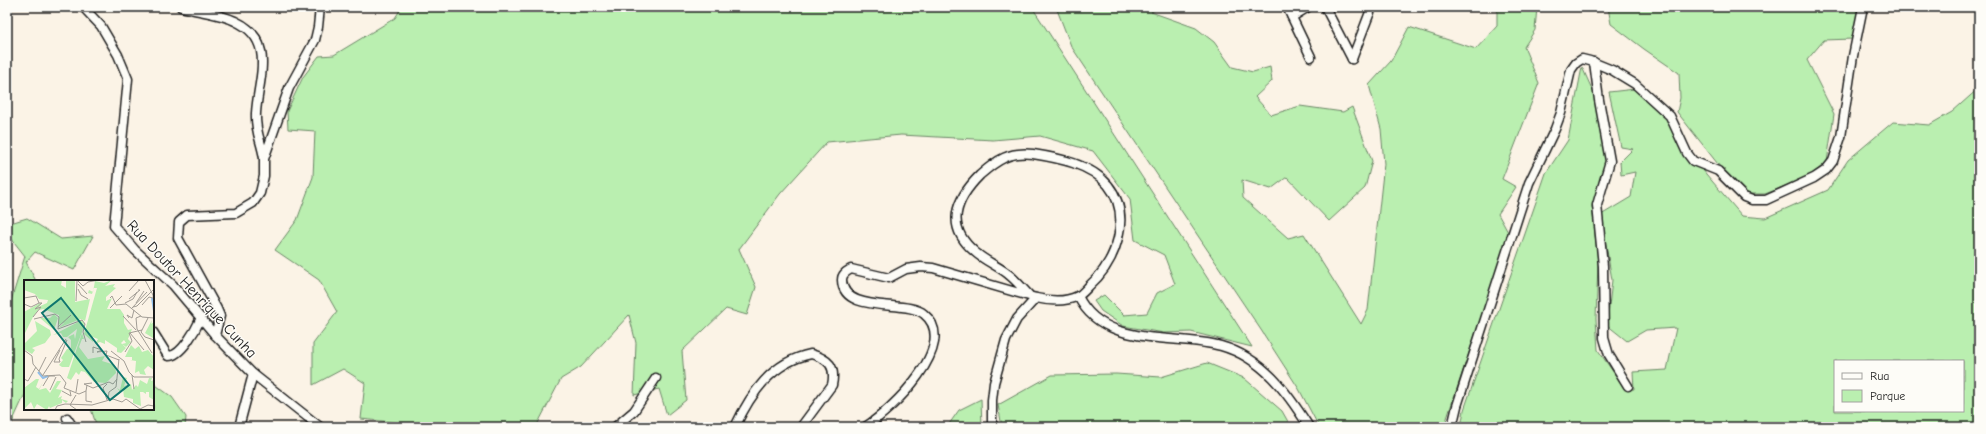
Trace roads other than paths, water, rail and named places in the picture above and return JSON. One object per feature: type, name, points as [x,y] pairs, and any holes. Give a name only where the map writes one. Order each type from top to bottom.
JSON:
[{"type":"street","name":"Rua Doutor Henrique Cunha","points":[[83,7],[101,26],[118,56],[128,78],[114,226],[135,250],[173,285],[215,335],[253,374],[320,427]]},
{"type":"street","points":[[182,7],[235,21],[249,29],[264,61],[256,119],[256,134],[262,148],[264,159],[264,176],[260,193],[245,210],[236,213],[187,216],[179,222],[178,238],[220,316],[215,335]]},
{"type":"street","points":[[264,159],[289,88],[315,40],[320,7]]},
{"type":"street","points":[[1287,7],[1311,57]]},
{"type":"street","points":[[1292,17],[1308,7]]},
{"type":"street","points":[[1325,7],[1352,59],[1372,7]]},
{"type":"street","points":[[1452,427],[1457,406],[1529,183],[1550,143],[1561,113],[1570,70],[1576,62],[1582,59],[1594,62],[1624,77],[1646,93],[1670,116],[1687,153],[1693,161],[1718,171],[1744,197],[1752,200],[1766,200],[1814,178],[1826,170],[1833,161],[1839,148],[1843,130],[1853,56],[1863,7]]},
{"type":"street","points":[[1594,62],[1610,161],[1597,205],[1603,266],[1604,338],[1609,355],[1628,386]]},
{"type":"street","points":[[865,427],[894,406],[906,391],[927,363],[934,344],[935,334],[929,319],[918,309],[871,304],[852,297],[842,284],[842,277],[845,272],[851,269],[889,278],[906,269],[921,267],[933,268],[1033,297],[1054,301],[1078,296],[1093,282],[1114,253],[1120,224],[1115,196],[1108,184],[1081,166],[1057,158],[1021,153],[1011,154],[994,163],[975,180],[963,194],[956,214],[956,219],[960,236],[970,247],[1009,275],[1033,297]]},
{"type":"street","points":[[1078,296],[1082,306],[1098,320],[1124,332],[1163,340],[1222,346],[1246,357],[1273,377],[1292,399],[1309,427]]},
{"type":"street","points":[[992,427],[992,400],[994,383],[1006,340],[1017,319],[1033,297]]},
{"type":"street","points":[[154,334],[168,356],[172,356],[178,353],[195,331],[201,318]]},
{"type":"street","points":[[735,427],[748,400],[764,379],[776,369],[811,354],[827,360],[833,370],[834,376],[832,385],[801,427]]},
{"type":"street","points":[[239,427],[253,374]]},
{"type":"street","points":[[616,427],[634,411],[656,378]]},
{"type":"street","points":[[67,418],[73,427]]}]
